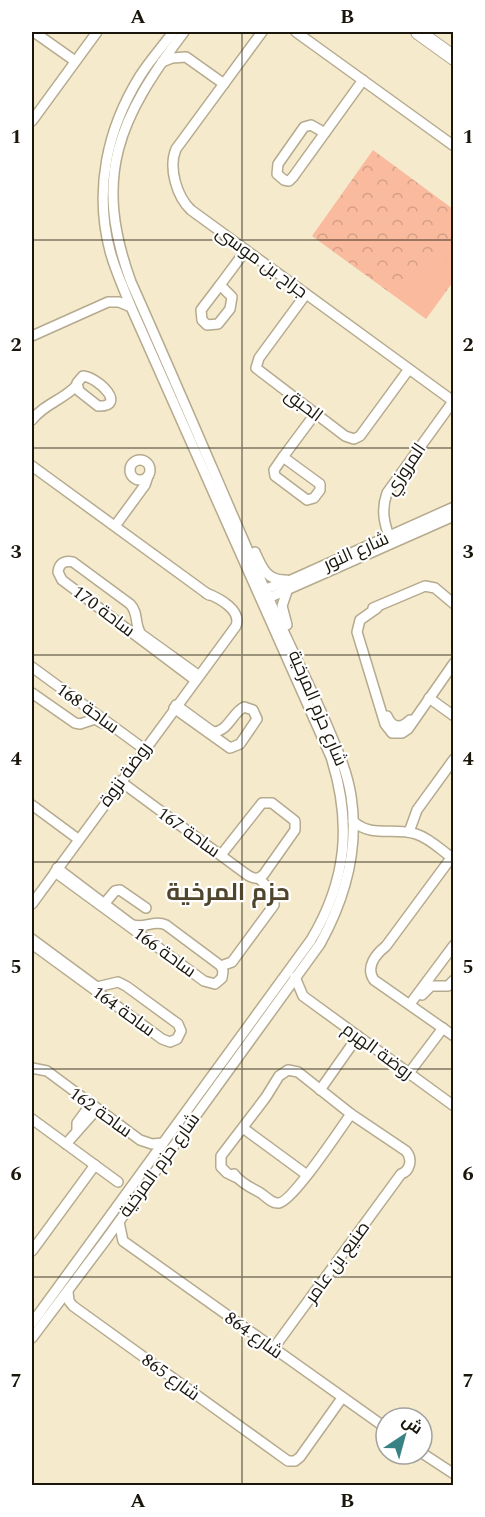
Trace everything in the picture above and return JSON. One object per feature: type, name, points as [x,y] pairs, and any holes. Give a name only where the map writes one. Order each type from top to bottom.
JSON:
[{"type":"highway","points":[[418,32],[453,58]]},
{"type":"street","points":[[34,32],[75,61]]},
{"type":"street","points":[[32,121],[97,32]]},
{"type":"street","name":"جراح بن موسى","points":[[262,32],[179,144],[174,155],[177,188],[185,204],[453,400]]},
{"type":"street","points":[[297,32],[453,147]]},
{"type":"street","points":[[180,33],[186,57]]},
{"type":"street","name":"شارع حزم المرخية","points":[[32,1338],[68,1292],[320,944],[331,924],[346,883],[352,844],[352,821],[346,773],[294,650],[264,595],[242,535],[131,282],[120,253],[114,226],[111,192],[122,137],[132,110],[180,33]]},
{"type":"street","name":"شارع حزم المرخية","points":[[32,1323],[311,940],[322,921],[340,872],[344,849],[344,822],[337,777],[331,757],[264,595],[131,307],[110,253],[104,219],[103,180],[106,159],[123,107],[141,74],[180,33]]},
{"type":"street","points":[[162,62],[172,58],[186,57],[224,84]]},
{"type":"street","points":[[325,133],[311,125],[304,127],[278,164],[277,174],[280,178],[289,180],[294,177],[363,80]]},
{"type":"street","points":[[220,285],[246,250]]},
{"type":"street","points":[[108,302],[116,293],[121,282]]},
{"type":"street","name":"الحبق","points":[[306,294],[255,365],[258,371],[345,436],[357,438],[409,369]]},
{"type":"street","points":[[32,336],[108,302],[119,302],[131,307]]},
{"type":"street","points":[[32,420],[41,410],[76,386],[80,378],[89,377],[109,391],[111,399],[106,405],[98,406],[82,395],[76,386]]},
{"type":"street","points":[[60,399],[82,395]]},
{"type":"street","name":"المروزي","points":[[391,541],[383,510],[387,493],[453,400]]},
{"type":"street","points":[[283,457],[320,484],[320,490],[314,498],[307,500],[275,476],[274,470],[283,457],[315,414]]},
{"type":"street","name":"روضة نزوة","points":[[32,466],[206,593],[230,607],[238,616],[236,626],[33,898]]},
{"type":"street","points":[[113,525],[144,478]]},
{"type":"street","name":"شارع النور","points":[[264,595],[291,579],[453,516]]},
{"type":"street","points":[[242,535],[249,540],[269,577],[276,580],[291,579]]},
{"type":"street","name":"شارع النور","points":[[264,595],[287,591],[391,541]]},
{"type":"street","name":"ساحة 170","points":[[69,561],[78,565],[133,606],[137,628],[141,634],[197,677],[62,580],[58,572],[61,564],[69,561]]},
{"type":"street","points":[[453,604],[441,594],[427,590],[408,593],[362,618],[358,623],[357,632],[382,709],[391,724],[396,727],[406,725],[415,716],[453,663]]},
{"type":"street","points":[[287,591],[283,601],[283,613],[294,650]]},
{"type":"street","points":[[122,624],[136,617]]},
{"type":"street","name":"ساحة 168","points":[[32,667],[143,750]]},
{"type":"street","name":"ساحة 168","points":[[32,693],[72,722],[80,724],[98,720],[143,750]]},
{"type":"street","points":[[429,698],[453,716]]},
{"type":"street","points":[[175,706],[210,731],[216,732],[224,728],[241,708],[249,708],[256,714],[256,721],[237,746],[230,748],[175,706]]},
{"type":"street","points":[[86,707],[88,714],[86,722]]},
{"type":"street","points":[[221,743],[224,728]]},
{"type":"street","points":[[409,832],[417,810],[453,759]]},
{"type":"street","name":"ساحة 167","points":[[122,780],[250,876],[259,878],[264,874],[296,828],[295,821],[276,805],[269,802],[262,803],[224,856]]},
{"type":"street","points":[[32,805],[78,839]]},
{"type":"street","name":"ساحة 167","points":[[271,808],[288,820],[291,825],[289,832],[259,870],[253,872],[246,870],[224,856],[261,809],[271,808]]},
{"type":"street","points":[[352,821],[370,831],[409,832],[426,838],[452,856],[375,958],[370,971],[374,980],[453,1036]]},
{"type":"street","points":[[352,844],[361,834],[370,831]]},
{"type":"street","name":"ساحة 166","points":[[56,870],[131,924],[137,927],[158,922],[166,925],[221,966],[224,972],[222,978],[218,982],[209,983],[145,938],[56,870]]},
{"type":"street","points":[[221,966],[232,962],[274,905],[273,895],[259,878]]},
{"type":"street","points":[[104,904],[115,891],[120,890],[146,908]]},
{"type":"street","points":[[145,938],[146,925]]},
{"type":"street","name":"ساحة 164","points":[[32,939],[95,986],[99,988],[118,982],[126,986],[178,1024],[180,1034],[174,1041],[167,1042],[32,944]]},
{"type":"street","points":[[412,1005],[453,945]]},
{"type":"street","points":[[432,973],[437,986]]},
{"type":"street","points":[[280,998],[303,996],[295,977]]},
{"type":"street","points":[[412,1005],[427,988],[448,986],[453,980]]},
{"type":"street","points":[[106,998],[109,985]]},
{"type":"street","name":"روضة الهرم","points":[[303,996],[453,1106]]},
{"type":"street","points":[[409,1073],[443,1028]]},
{"type":"street","points":[[320,1090],[358,1036]]},
{"type":"street","name":"ساحة 162","points":[[32,1069],[44,1069],[140,1140],[152,1144],[163,1143]]},
{"type":"street","name":"صنيع بن عامر","points":[[273,1349],[401,1174],[404,1159],[396,1146],[295,1071],[284,1071],[233,1141],[225,1160],[227,1168],[262,1199],[277,1208],[286,1205],[351,1114]]},
{"type":"street","points":[[66,1144],[82,1128],[94,1107]]},
{"type":"street","points":[[32,1133],[35,1121],[118,1182]]},
{"type":"street","points":[[243,1128],[307,1174]]},
{"type":"street","name":"ساحة 162","points":[[140,1140],[147,1151],[146,1165]]},
{"type":"street","points":[[32,1251],[95,1165]]},
{"type":"street","points":[[105,1241],[123,1241],[119,1222]]},
{"type":"street","name":"شارع 864","points":[[123,1241],[374,1420]]},
{"type":"street","points":[[68,1292],[69,1301],[73,1306]]},
{"type":"street","points":[[55,1307],[73,1306]]},
{"type":"street","name":"شارع 865","points":[[73,1306],[268,1447],[288,1457],[295,1456],[304,1449],[342,1398]]},
{"type":"street","points":[[434,1461],[453,1474]]},
{"type":"green space","points":[[373,150],[453,209],[453,282],[426,319],[312,236]]},
{"type":"green space","points":[[433,252],[453,267],[453,280],[425,318],[399,298]]},
{"type":"district","name":"حزم المرخية","points":[[228,892]]}]
